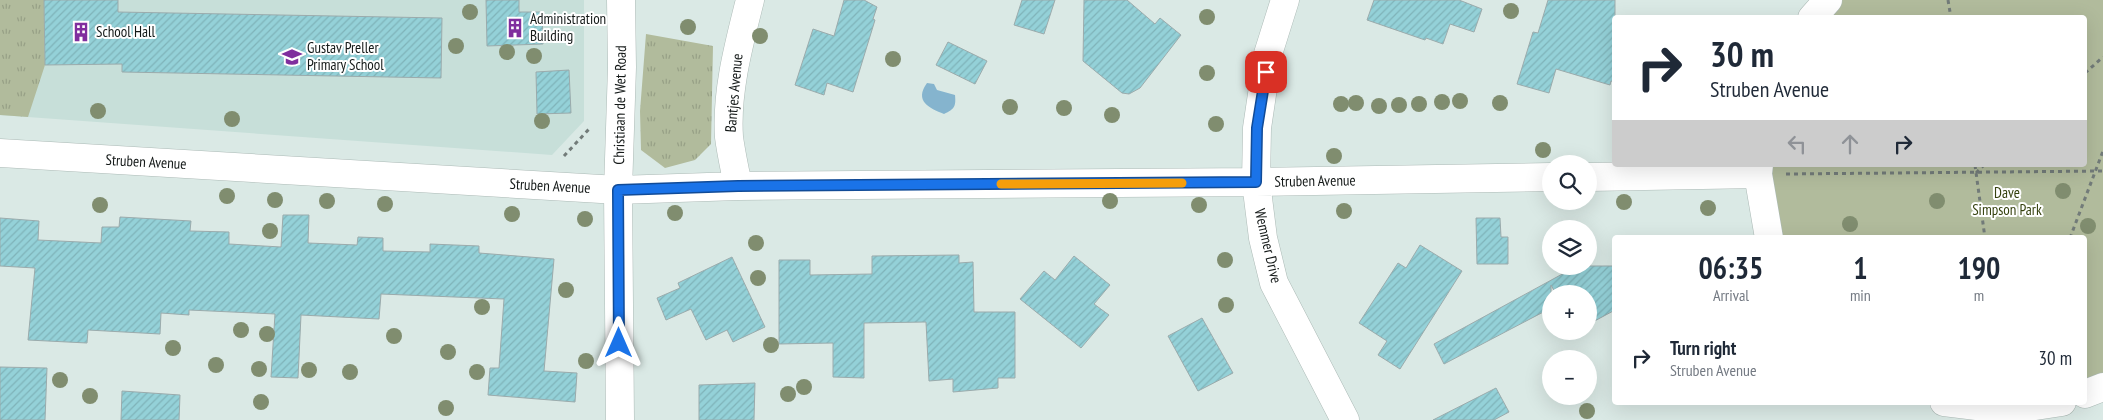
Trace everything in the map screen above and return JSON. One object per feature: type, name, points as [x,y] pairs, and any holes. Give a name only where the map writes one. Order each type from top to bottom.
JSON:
[{"type":"street","name":"Christiaan de Wet Road","points":[[620,420],[618,190],[622,67],[621,0]]},
{"type":"street","name":"Bantjes Avenue","points":[[738,186],[729,136],[731,86],[738,45],[750,0]]},
{"type":"street","name":"Wemmer Drive","points":[[1285,0],[1267,63],[1257,128],[1256,182],[1264,238],[1274,284],[1345,420]]},
{"type":"street","points":[[1815,15],[1828,0]]},
{"type":"street","name":"Struben Avenue","points":[[0,153],[618,190],[738,186],[1256,182],[1542,177]]},
{"type":"street","points":[[1597,177],[1759,170],[1769,235]]},
{"type":"street","points":[[2087,393],[2103,387]]},
{"type":"street","points":[[1959,405],[2008,415],[2050,405]]},
{"type":"path","points":[[1948,0],[1950,15]]},
{"type":"path","points":[[2087,71],[2103,57]]},
{"type":"path","points":[[560,160],[590,128],[590,118]]},
{"type":"path","points":[[2071,235],[2103,151]]},
{"type":"path","points":[[1975,167],[1985,235]]},
{"type":"path","points":[[1976,173],[1982,167]]},
{"type":"path","points":[[1759,170],[1976,173],[2103,171]]},
{"type":"shaded area","name":"Gustav Preller Primary School","points":[[0,0],[584,0],[584,121],[552,155],[0,115]]},
{"type":"green space","points":[[0,0],[44,0],[45,65],[28,117],[0,115]]},
{"type":"green space","name":"Dave Simpson Park","points":[[1841,0],[2103,0],[2103,376],[2087,383],[2087,235],[1780,235],[1769,167],[2087,167],[2087,15],[1827,15]]},
{"type":"green space","points":[[646,34],[713,46],[711,144],[695,160],[665,168],[641,150],[640,111]]},
{"type":"water","points":[[927,83],[934,84],[937,90],[955,95],[953,109],[944,114],[925,103],[922,95]]},
{"type":"building","points":[[44,0],[118,0],[118,12],[442,18],[441,78],[122,72],[122,64],[45,65]]},
{"type":"building","name":"Administration Building","points":[[486,0],[519,0],[519,12],[542,12],[543,44],[487,46]]},
{"type":"building","points":[[844,0],[864,0],[877,7],[873,19],[875,20],[853,92],[827,83],[824,95],[795,85],[813,29],[834,36]]},
{"type":"building","points":[[1022,0],[1055,0],[1044,34],[1014,25]]},
{"type":"building","points":[[1084,0],[1127,0],[1155,24],[1160,18],[1181,35],[1140,88],[1129,94],[1122,93],[1083,61]]},
{"type":"building","points":[[1374,0],[1459,0],[1482,9],[1474,32],[1450,24],[1443,44],[1426,38],[1425,40],[1367,20]]},
{"type":"building","points":[[1548,0],[1615,0],[1615,15],[1612,15],[1612,81],[1610,85],[1556,69],[1549,93],[1517,84],[1533,32],[1538,33]]},
{"type":"building","points":[[948,42],[987,61],[975,84],[936,65]]},
{"type":"building","points":[[569,70],[571,113],[537,114],[536,72]]},
{"type":"building","points":[[283,215],[309,215],[308,243],[357,245],[358,237],[383,238],[383,251],[430,252],[430,244],[479,246],[479,253],[554,259],[544,371],[577,373],[575,402],[488,395],[490,368],[499,368],[504,299],[381,294],[379,319],[301,315],[298,378],[271,377],[275,314],[189,310],[189,315],[161,313],[160,334],[88,330],[87,343],[28,340],[35,268],[0,266],[0,218],[39,221],[38,240],[101,243],[102,227],[119,227],[120,217],[191,221],[190,231],[229,232],[229,244],[281,247]]},
{"type":"building","points":[[1476,218],[1500,218],[1501,237],[1508,237],[1508,264],[1477,264]]},
{"type":"building","points":[[1420,245],[1462,271],[1400,369],[1378,355],[1387,341],[1359,323],[1398,263],[1406,268]]},
{"type":"building","points":[[959,255],[959,263],[973,262],[974,312],[1015,312],[1015,378],[998,378],[998,388],[953,392],[953,379],[929,381],[926,322],[864,323],[864,378],[833,377],[833,343],[779,344],[779,260],[810,260],[810,275],[872,274],[872,256]]},
{"type":"building","points":[[1074,256],[1110,285],[1094,304],[1109,315],[1081,348],[1020,299],[1044,271],[1055,280]]},
{"type":"building","points":[[732,257],[765,327],[733,342],[727,330],[706,340],[691,309],[666,320],[657,298],[680,288],[678,283]]},
{"type":"building","points":[[1597,266],[1612,266],[1612,312],[1597,320],[1597,285],[1542,285],[1560,275],[1597,275]]},
{"type":"building","points":[[1542,285],[1542,313],[1444,364],[1434,344]]},
{"type":"building","points":[[1202,318],[1233,373],[1198,391],[1168,336]]},
{"type":"building","points":[[0,367],[47,368],[45,420],[0,420]]},
{"type":"building","points":[[755,383],[754,420],[699,420],[699,385]]},
{"type":"building","points":[[1496,388],[1509,412],[1494,420],[1433,420]]},
{"type":"building","points":[[122,391],[180,395],[179,420],[121,420]]},
{"type":"slow traffic","points":[[1001,184],[1182,183]]},
{"type":"place","name":"Administration Building","points":[[515,28]]},
{"type":"place","name":"School Hall","points":[[81,32]]},
{"type":"place","name":"Gustav Preller Primary School","points":[[292,57]]},
{"type":"route","points":[[619,343],[618,190],[738,186],[1256,182],[1257,128],[1266,72]]}]
